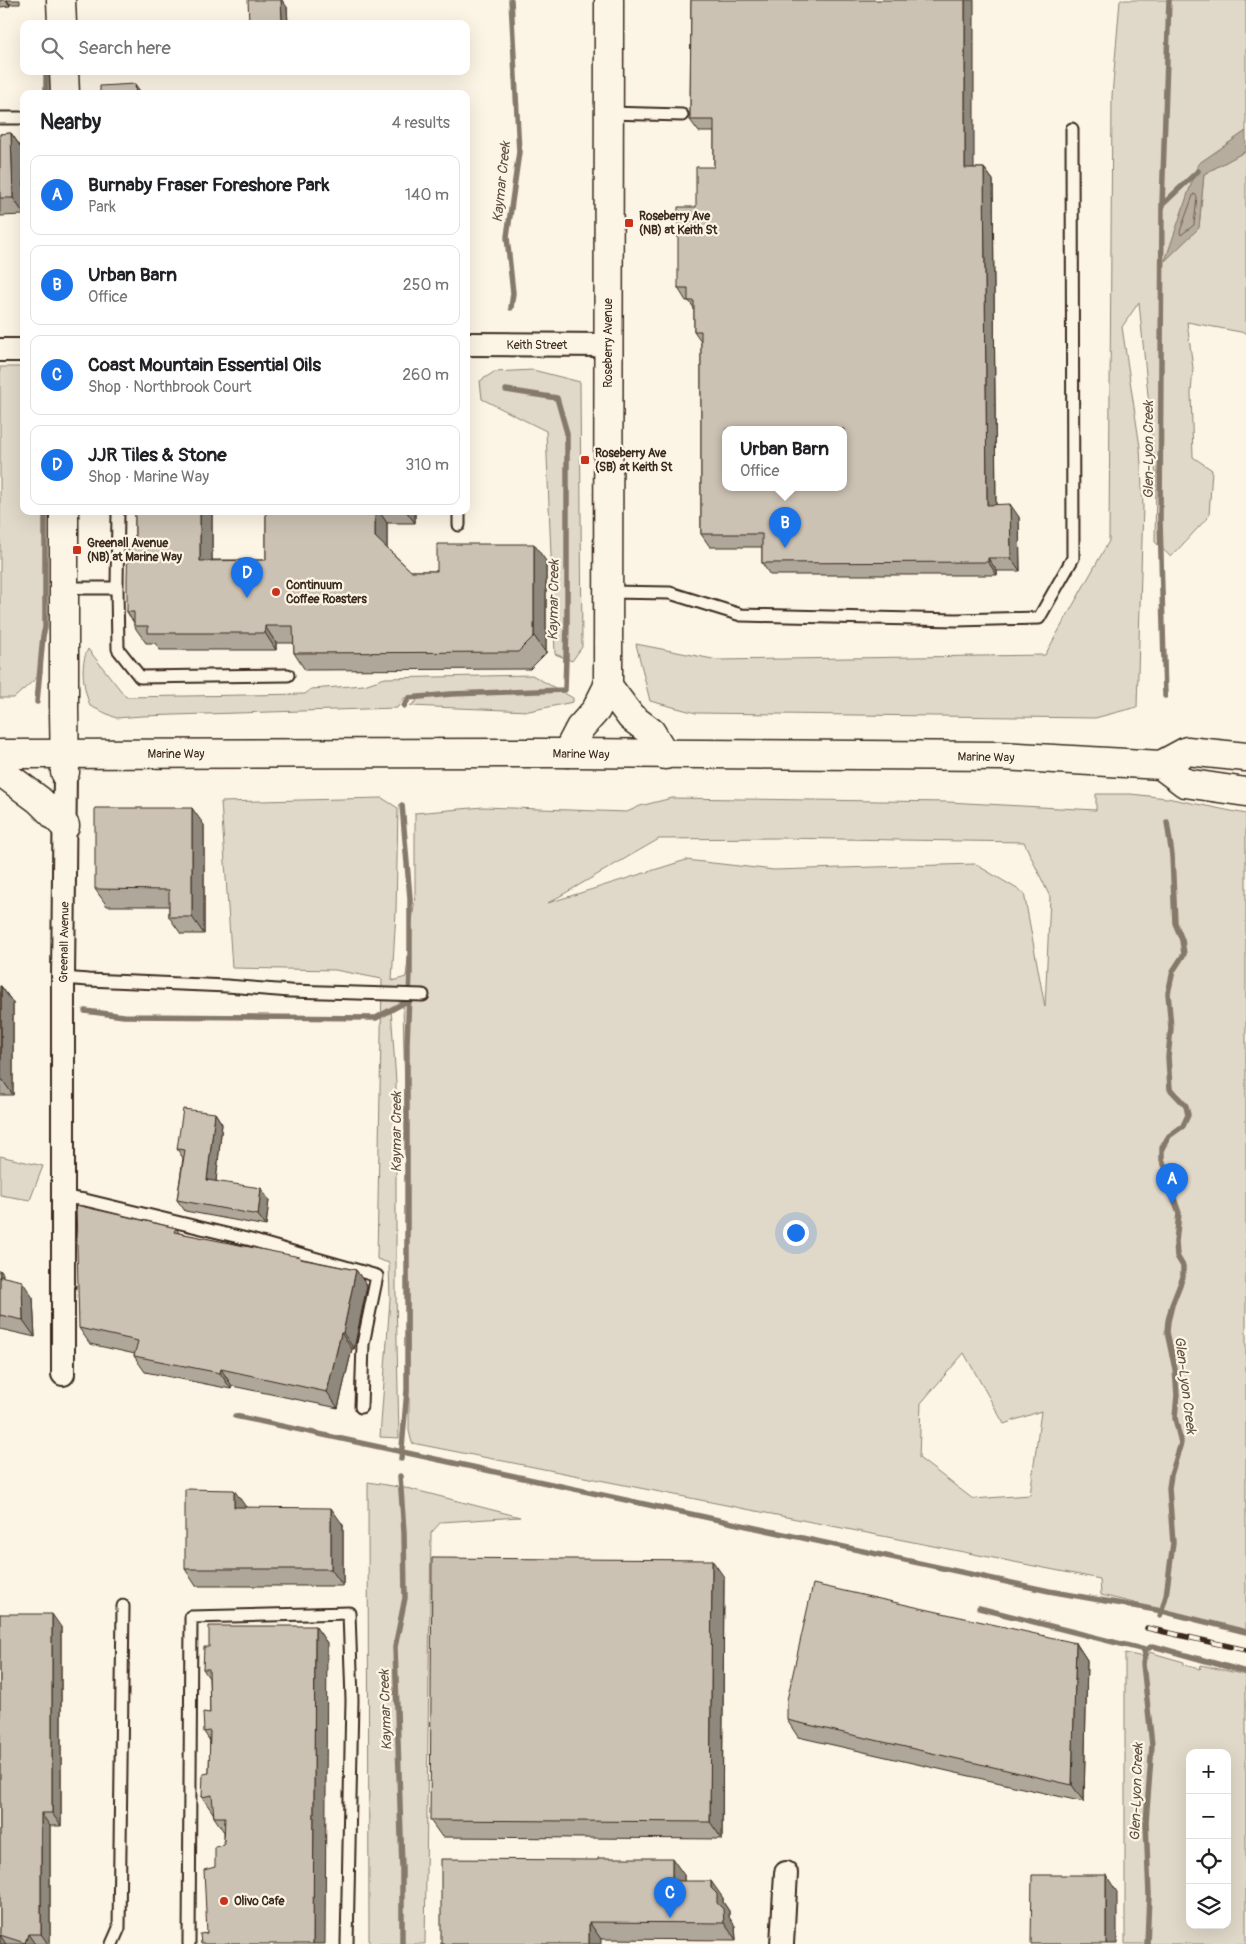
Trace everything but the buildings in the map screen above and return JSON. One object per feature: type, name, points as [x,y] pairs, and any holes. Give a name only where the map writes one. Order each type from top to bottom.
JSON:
[{"type":"main road","points":[[61,0],[62,20]]},
{"type":"main road","name":"Roseberry Avenue","points":[[568,753],[580,728],[596,710],[608,686],[609,0]]},
{"type":"main road","points":[[64,75],[65,90]]},
{"type":"main road","name":"Greenall Avenue","points":[[64,515],[65,763]]},
{"type":"main road","points":[[608,686],[631,717],[652,732],[665,755]]},
{"type":"main road","points":[[1246,757],[1187,751],[1161,765],[1185,783],[1246,792]]},
{"type":"main road","name":"Marine Way","points":[[0,754],[65,763],[568,753],[1001,756],[1161,765]]},
{"type":"main road","points":[[0,771],[39,800],[65,826]]},
{"type":"street","name":"Keith Street","points":[[470,344],[608,345]]},
{"type":"street","points":[[0,350],[20,350]]},
{"type":"street","name":"Greenall Avenue","points":[[63,1374],[65,763]]},
{"type":"street","points":[[782,1944],[786,1873]]},
{"type":"lane","points":[[610,113],[682,115]]},
{"type":"lane","points":[[0,118],[20,118]]},
{"type":"lane","points":[[609,592],[670,593],[741,615],[956,620],[1039,618],[1073,558],[1072,129]]},
{"type":"lane","points":[[118,515],[118,649],[140,677],[288,675]]},
{"type":"lane","points":[[459,515],[459,525]]},
{"type":"lane","points":[[65,588],[117,588]]},
{"type":"lane","points":[[63,978],[290,991],[423,995]]},
{"type":"lane","points":[[64,1197],[85,1200],[251,1240],[377,1276],[363,1344],[361,1407]]},
{"type":"lane","points":[[112,1944],[119,1928],[123,1606]]},
{"type":"lane","points":[[189,1944],[191,1616],[349,1613],[352,1700],[347,1944]]},
{"type":"shaded area","points":[[1120,0],[1246,0],[1246,131],[1198,164],[1166,260],[1199,227],[1204,174],[1246,151],[1246,333],[1187,322],[1193,368],[1191,393],[1193,457],[1212,470],[1209,516],[1171,557],[1155,542],[1156,478],[1139,302],[1122,327],[1140,447],[1143,506],[1137,707],[1095,718],[696,713],[650,701],[636,644],[718,660],[1045,655],[1109,541],[1112,96]]},
{"type":"shaded area","points":[[0,367],[20,367],[20,515],[47,515],[42,673],[14,698],[0,698]]},
{"type":"shaded area","points":[[533,370],[580,382],[582,647],[572,661],[555,654],[546,431],[482,399],[480,381],[494,372]]},
{"type":"shaded area","points":[[88,649],[126,697],[305,694],[311,689],[364,685],[385,678],[532,675],[573,698],[573,702],[529,711],[410,706],[417,701],[411,695],[403,699],[397,708],[116,718],[90,706],[84,685],[83,670]]},
{"type":"shaded area","points":[[1096,794],[1131,794],[1167,798],[1246,814],[1246,1630],[1101,1595],[1100,1579],[412,1443],[409,1431],[409,1282],[403,1004],[391,1008],[396,1082],[396,1293],[399,1438],[380,1437],[390,1299],[389,1263],[377,1259],[382,979],[335,970],[232,968],[221,802],[382,798],[398,808],[396,912],[392,981],[406,977],[415,896],[415,813],[483,807],[627,812],[640,806],[672,798],[948,802],[1096,810]],"holes":[[[778,838],[1024,842],[1050,897],[1045,1007],[1024,893],[975,864],[774,870],[686,860],[548,903],[659,839]],[[964,1353],[1004,1424],[1041,1411],[1030,1495],[973,1499],[919,1458],[921,1403]]]},
{"type":"shaded area","points":[[0,1156],[43,1166],[30,1200],[0,1195]]},
{"type":"shaded area","points":[[368,1482],[411,1489],[520,1517],[441,1522],[431,1533],[425,1944],[369,1944]]},
{"type":"shaded area","points":[[1149,1652],[1184,1662],[1184,1665],[1200,1669],[1201,1665],[1246,1675],[1246,1944],[1125,1944],[1125,1653],[1148,1658]]},
{"type":"water","points":[[1246,131],[1246,151],[1204,174],[1199,228],[1165,261],[1198,164]]},
{"type":"waterway","name":"Kaymar Creek","points":[[511,0],[519,152],[507,237],[513,293],[511,308]]},
{"type":"waterway","name":"Glen-Lyon Creek","points":[[1162,205],[1169,0]]},
{"type":"waterway","points":[[46,75],[46,90]]},
{"type":"waterway","name":"Glen-Lyon Creek","points":[[1165,696],[1160,521],[1162,205],[1198,171]]},
{"type":"waterway","name":"Kaymar Creek","points":[[404,706],[409,698],[451,694],[565,690],[567,433],[557,398],[506,390]]},
{"type":"waterway","points":[[37,702],[45,628],[45,515]]},
{"type":"waterway","name":"Kaymar Creek","points":[[401,1459],[407,1390],[407,1043],[410,972],[410,898],[402,805]]},
{"type":"waterway","name":"Glen-Lyon Creek","points":[[1160,1616],[1166,1596],[1173,1543],[1169,1488],[1181,1443],[1175,1418],[1177,1395],[1175,1369],[1167,1332],[1172,1305],[1183,1277],[1183,1266],[1177,1256],[1176,1242],[1179,1213],[1172,1193],[1169,1175],[1162,1160],[1162,1148],[1169,1136],[1183,1126],[1188,1115],[1186,1106],[1170,1089],[1168,1057],[1171,1028],[1168,993],[1173,971],[1184,954],[1182,940],[1175,923],[1172,855],[1167,822]]},
{"type":"waterway","points":[[85,1011],[124,1016],[376,1018],[409,1000]]},
{"type":"waterway","points":[[235,1416],[1049,1591],[1162,1611],[1246,1632]]},
{"type":"waterway","name":"Kaymar Creek","points":[[400,1476],[404,1532],[405,1598],[395,1647],[402,1868],[402,1944]]},
{"type":"waterway","points":[[979,1608],[1145,1650]]},
{"type":"waterway","name":"Glen-Lyon Creek","points":[[1147,1944],[1149,1895],[1146,1822],[1152,1745],[1143,1664],[1145,1650],[1153,1646],[1246,1672]]},
{"type":"railway","points":[[1147,1628],[1246,1650]]},
{"type":"place","name":"Roseberry Ave (NB) at Keith St","points":[[629,223]]},
{"type":"place","name":"Roseberry Ave (SB) at Keith St","points":[[585,460]]},
{"type":"place","name":"Urban Barn","points":[[785,548]]},
{"type":"place","name":"Greenall Avenue (NB) at Marine Way","points":[[77,550]]},
{"type":"place","name":"Continuum Coffee Roasters","points":[[276,592]]},
{"type":"place","name":"JJR Tiles & Stone","points":[[247,598]]},
{"type":"place","name":"Burnaby Fraser Foreshore Park","points":[[1172,1204]]},
{"type":"place","name":"Olivo Cafe","points":[[224,1901]]},
{"type":"place","name":"Coast Mountain Essential Oils","points":[[670,1918]]}]
